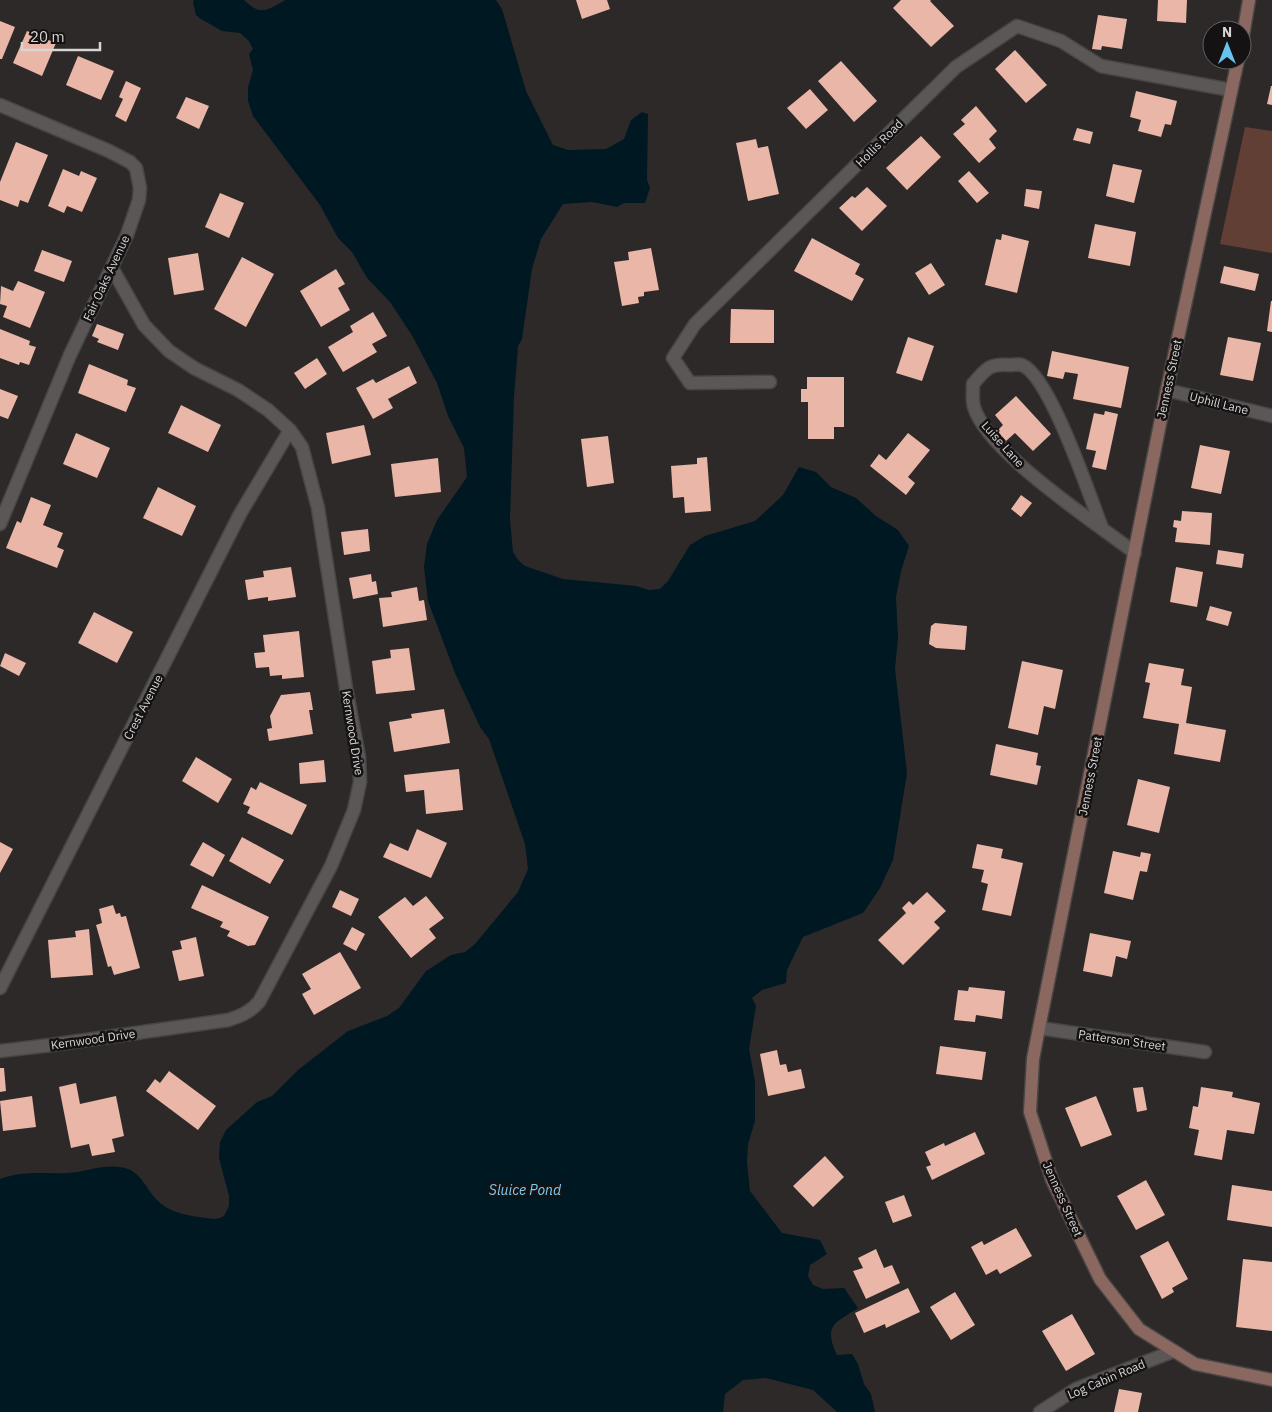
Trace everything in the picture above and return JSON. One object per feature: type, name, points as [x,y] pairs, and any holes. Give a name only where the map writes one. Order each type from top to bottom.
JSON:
[{"type":"street","points":[[1246,20],[1249,0]]},
{"type":"street","name":"Hollis Road","points":[[770,382],[690,383],[674,358],[695,324],[956,67],[1017,26],[1061,41],[1101,66],[1232,90]]},
{"type":"street","name":"Jenness Street","points":[[1236,70],[1167,390],[1039,1028],[1033,1059],[1030,1112],[1052,1180],[1100,1279],[1139,1329],[1195,1364],[1272,1380]]},
{"type":"street","name":"Fair Oaks Avenue","points":[[0,105],[110,151],[130,162],[136,168],[139,180],[139,200],[127,235],[70,355],[0,524]]},
{"type":"street","name":"Kernwood Drive","points":[[0,1051],[228,1020],[242,1016],[250,1011],[259,1002],[331,866],[354,810],[360,782],[360,771],[318,508],[302,447],[290,430],[268,410],[238,390],[194,368],[169,351],[144,325],[112,268]]},
{"type":"street","name":"Luise Lane","points":[[1102,528],[1064,429],[1041,382],[1022,365],[998,364],[986,368],[973,384],[974,407],[985,428],[1014,460],[1102,528],[1135,553]]},
{"type":"street","name":"Uphill Lane","points":[[1167,390],[1272,416]]},
{"type":"street","name":"Crest Avenue","points":[[0,988],[240,514],[290,430]]},
{"type":"street","name":"Patterson Street","points":[[1039,1028],[1205,1052]]},
{"type":"street","name":"Log Cabin Road","points":[[1040,1412],[1076,1390],[1174,1351]]},
{"type":"shaded area","points":[[1245,127],[1272,131],[1272,253],[1220,244]]},
{"type":"water","name":"Sluice Pond","points":[[194,0],[244,0],[259,10],[264,10],[285,0],[496,0],[502,9],[526,91],[553,145],[568,150],[606,149],[624,139],[631,120],[642,112],[648,114],[647,180],[650,188],[645,203],[624,203],[617,207],[592,202],[563,204],[541,239],[532,269],[522,339],[518,346],[514,397],[510,519],[513,552],[525,566],[563,579],[636,586],[649,590],[660,589],[668,581],[690,545],[705,536],[755,521],[783,495],[799,467],[816,472],[831,487],[856,498],[876,516],[898,530],[909,546],[901,571],[896,597],[898,638],[895,669],[907,773],[893,860],[880,888],[863,913],[803,937],[787,970],[786,983],[762,990],[752,998],[756,1006],[749,1049],[755,1081],[755,1121],[748,1144],[747,1163],[750,1191],[782,1233],[820,1240],[827,1254],[810,1265],[808,1276],[813,1285],[823,1289],[844,1288],[858,1308],[843,1317],[834,1326],[831,1331],[831,1337],[837,1355],[852,1354],[858,1364],[864,1384],[871,1394],[875,1412],[837,1412],[813,1390],[766,1378],[743,1380],[725,1394],[723,1412],[0,1412],[0,1179],[26,1173],[68,1173],[102,1167],[125,1168],[135,1173],[153,1196],[171,1210],[208,1218],[224,1216],[229,1206],[229,1196],[219,1158],[220,1142],[226,1130],[257,1102],[272,1096],[298,1070],[348,1031],[387,1016],[399,1008],[426,971],[451,955],[465,952],[475,944],[518,892],[528,869],[525,844],[489,739],[480,727],[455,673],[428,601],[424,567],[427,544],[437,520],[467,477],[464,448],[448,416],[437,383],[413,337],[390,302],[367,278],[352,252],[338,238],[320,205],[253,116],[248,101],[248,87],[253,70],[249,54],[253,49],[249,41],[240,33],[222,31],[201,19],[196,15]]},
{"type":"building","points":[[576,0],[607,0],[610,9],[582,19]]},
{"type":"building","points":[[901,0],[931,0],[954,26],[931,47],[893,8]]},
{"type":"building","points":[[1158,0],[1187,0],[1186,23],[1157,21]]},
{"type":"building","points":[[1098,15],[1127,19],[1122,49],[1102,46],[1101,50],[1092,49]]},
{"type":"building","points":[[0,21],[15,27],[2,59],[0,59]]},
{"type":"building","points":[[27,31],[56,43],[42,76],[13,63]]},
{"type":"building","points":[[1015,50],[1047,85],[1026,103],[995,69]]},
{"type":"building","points":[[78,56],[114,71],[101,100],[66,85]]},
{"type":"building","points":[[841,61],[877,101],[854,122],[818,81]]},
{"type":"building","points":[[126,81],[141,88],[126,122],[115,116],[123,99],[119,97]]},
{"type":"building","points":[[1272,86],[1272,105],[1267,104]]},
{"type":"building","points":[[810,89],[828,110],[806,129],[787,108]]},
{"type":"building","points":[[1136,91],[1177,101],[1171,125],[1165,124],[1161,137],[1138,131],[1141,120],[1130,117]]},
{"type":"building","points":[[186,97],[209,106],[199,129],[176,118]]},
{"type":"building","points":[[976,106],[997,131],[989,139],[996,148],[979,163],[953,134],[965,124],[961,120]]},
{"type":"building","points":[[1077,128],[1093,132],[1090,144],[1073,140]]},
{"type":"building","points":[[921,136],[941,157],[907,190],[886,168]]},
{"type":"building","points":[[756,139],[758,148],[768,146],[779,194],[748,201],[736,143]]},
{"type":"building","points":[[16,142],[48,155],[28,203],[20,200],[18,207],[0,200],[0,182]]},
{"type":"building","points":[[1113,164],[1142,170],[1134,203],[1106,196]]},
{"type":"building","points":[[63,169],[79,176],[81,171],[97,178],[82,212],[67,206],[64,213],[48,206]]},
{"type":"building","points":[[969,171],[989,193],[977,203],[958,181]]},
{"type":"building","points":[[867,187],[887,206],[862,231],[839,208],[852,196],[855,198]]},
{"type":"building","points":[[1026,189],[1042,191],[1039,209],[1024,206]]},
{"type":"building","points":[[220,193],[244,203],[229,238],[205,227]]},
{"type":"building","points":[[1095,224],[1136,232],[1130,266],[1088,258]]},
{"type":"building","points":[[1002,234],[1029,241],[1017,293],[985,285],[996,239],[1001,240]]},
{"type":"building","points":[[812,238],[860,264],[855,274],[864,279],[852,301],[794,271]]},
{"type":"building","points":[[651,248],[659,290],[644,292],[644,296],[638,297],[639,303],[622,306],[614,262],[629,260],[628,252]]},
{"type":"building","points":[[42,250],[72,261],[64,282],[34,271]]},
{"type":"building","points":[[198,253],[204,290],[174,295],[168,258]]},
{"type":"building","points":[[242,257],[274,274],[246,327],[214,309]]},
{"type":"building","points":[[931,263],[945,285],[929,295],[915,273]]},
{"type":"building","points":[[1224,266],[1259,274],[1255,291],[1220,283]]},
{"type":"building","points":[[336,269],[345,284],[338,288],[350,310],[321,327],[300,291]]},
{"type":"building","points":[[18,281],[45,292],[30,328],[3,317],[7,306],[0,304],[1,286],[13,291]]},
{"type":"building","points":[[1272,301],[1272,332],[1267,331]]},
{"type":"building","points":[[731,309],[774,310],[774,343],[730,343]]},
{"type":"building","points":[[373,312],[387,336],[372,344],[377,352],[343,372],[328,347],[353,332],[350,326]]},
{"type":"building","points":[[97,324],[124,334],[118,350],[97,342],[99,339],[92,336]]},
{"type":"building","points":[[0,329],[30,341],[29,345],[36,347],[29,365],[20,362],[19,365],[0,358]]},
{"type":"building","points":[[908,337],[934,346],[922,381],[896,373]]},
{"type":"building","points":[[1228,337],[1261,343],[1253,381],[1220,375]]},
{"type":"building","points":[[1052,351],[1129,367],[1121,408],[1073,399],[1078,374],[1065,372],[1063,379],[1047,376]]},
{"type":"building","points":[[317,358],[327,374],[305,389],[294,373]]},
{"type":"building","points":[[89,364],[128,380],[127,385],[136,388],[126,412],[78,393]]},
{"type":"building","points":[[409,366],[417,383],[388,399],[393,408],[373,419],[356,388],[373,379],[376,383]]},
{"type":"building","points":[[807,377],[844,377],[844,427],[834,427],[834,439],[808,439],[808,402],[801,402],[801,389],[807,389]]},
{"type":"building","points":[[0,389],[18,396],[8,419],[0,416]]},
{"type":"building","points":[[1016,396],[1051,434],[1033,451],[1015,433],[1006,441],[997,431],[1003,425],[995,415]]},
{"type":"building","points":[[181,405],[221,425],[208,452],[168,433]]},
{"type":"building","points":[[1105,411],[1118,414],[1106,470],[1092,467],[1096,451],[1086,449],[1094,413],[1104,415]]},
{"type":"building","points":[[364,425],[371,455],[332,464],[326,433]]},
{"type":"building","points":[[76,433],[110,448],[97,478],[63,464]]},
{"type":"building","points":[[908,433],[930,450],[908,477],[915,483],[906,495],[870,466],[879,454],[886,460]]},
{"type":"building","points":[[608,436],[614,483],[587,487],[581,439]]},
{"type":"building","points":[[1200,445],[1230,451],[1221,494],[1191,488]]},
{"type":"building","points":[[707,457],[711,511],[685,513],[684,497],[673,498],[671,466],[697,464],[697,458]]},
{"type":"building","points":[[438,458],[441,492],[395,497],[391,464]]},
{"type":"building","points":[[158,487],[196,506],[182,536],[143,518]]},
{"type":"building","points":[[1021,495],[1032,503],[1021,517],[1011,509]]},
{"type":"building","points":[[31,497],[51,505],[43,525],[63,533],[57,547],[64,550],[57,568],[6,548],[17,521],[21,523]]},
{"type":"building","points":[[1182,511],[1212,513],[1210,545],[1175,542],[1177,528],[1173,527],[1174,520],[1181,521]]},
{"type":"building","points":[[368,529],[370,551],[344,555],[341,532]]},
{"type":"building","points":[[1218,550],[1244,554],[1242,568],[1216,564]]},
{"type":"building","points":[[291,567],[296,597],[268,601],[268,597],[248,600],[245,580],[264,577],[263,571]]},
{"type":"building","points":[[1176,567],[1203,572],[1197,607],[1170,602]]},
{"type":"building","points":[[371,574],[372,582],[376,581],[378,594],[353,599],[349,578]]},
{"type":"building","points":[[417,587],[419,601],[424,600],[427,620],[383,627],[379,598],[392,597],[391,592]]},
{"type":"building","points":[[1210,606],[1232,612],[1228,626],[1206,620]]},
{"type":"building","points":[[94,612],[133,632],[117,663],[78,643]]},
{"type":"building","points":[[935,623],[967,626],[965,650],[936,648],[929,644],[931,626]]},
{"type":"building","points":[[299,631],[304,677],[282,679],[282,675],[270,676],[269,667],[256,668],[254,653],[265,652],[263,635]]},
{"type":"building","points":[[409,648],[415,690],[376,694],[372,661],[391,658],[390,650]]},
{"type":"building","points":[[5,653],[26,663],[19,676],[0,666]]},
{"type":"building","points":[[1022,661],[1063,670],[1055,709],[1044,706],[1038,735],[1008,728]]},
{"type":"building","points":[[1149,663],[1184,669],[1181,685],[1192,687],[1186,723],[1226,730],[1220,762],[1174,754],[1179,724],[1143,718],[1150,683],[1145,682]]},
{"type":"building","points":[[310,692],[313,710],[309,710],[313,734],[269,741],[267,729],[272,728],[270,716],[281,695]]},
{"type":"building","points":[[444,709],[450,743],[394,752],[389,722],[412,718],[411,714]]},
{"type":"building","points":[[996,744],[1038,753],[1036,765],[1041,766],[1037,785],[990,775]]},
{"type":"building","points":[[196,757],[232,779],[218,803],[182,781]]},
{"type":"building","points":[[324,760],[326,782],[300,784],[299,763]]},
{"type":"building","points":[[459,769],[463,810],[426,814],[424,790],[406,792],[404,775]]},
{"type":"building","points":[[1138,779],[1170,787],[1159,833],[1127,825]]},
{"type":"building","points":[[260,782],[307,805],[292,835],[247,813],[250,807],[243,804],[251,787],[256,790]]},
{"type":"building","points":[[417,829],[447,843],[431,878],[383,857],[390,843],[408,851]]},
{"type":"building","points":[[242,837],[284,860],[270,884],[229,861]]},
{"type":"building","points":[[0,842],[13,849],[0,873]]},
{"type":"building","points":[[203,842],[225,855],[213,877],[190,865]]},
{"type":"building","points":[[977,844],[1003,849],[1001,858],[1023,863],[1011,916],[982,910],[988,884],[981,882],[984,870],[972,868]]},
{"type":"building","points":[[1113,851],[1140,857],[1141,852],[1151,854],[1147,872],[1140,871],[1133,900],[1104,893]]},
{"type":"building","points":[[202,885],[269,917],[255,945],[248,946],[227,936],[230,931],[220,927],[223,922],[191,908]]},
{"type":"building","points":[[340,890],[359,899],[351,916],[332,907]]},
{"type":"building","points":[[927,892],[946,911],[934,922],[940,928],[903,965],[878,940],[906,913],[902,908],[909,901],[913,905]]},
{"type":"building","points":[[426,896],[444,918],[429,929],[436,938],[411,958],[378,917],[405,897],[413,906]]},
{"type":"building","points":[[113,905],[116,914],[120,913],[121,917],[126,916],[140,968],[114,975],[111,966],[108,967],[96,925],[102,923],[99,909]]},
{"type":"building","points":[[352,927],[365,934],[356,951],[343,944]]},
{"type":"building","points":[[89,929],[93,975],[51,978],[48,940],[76,937],[75,931]]},
{"type":"building","points":[[1090,933],[1131,941],[1127,959],[1116,956],[1112,977],[1083,971]]},
{"type":"building","points":[[196,937],[204,976],[179,981],[172,951],[182,949],[180,941]]},
{"type":"building","points":[[340,952],[361,988],[314,1015],[302,994],[311,989],[302,974]]},
{"type":"building","points":[[969,987],[1005,991],[1002,1019],[976,1015],[975,1022],[954,1020],[958,990],[968,991]]},
{"type":"building","points":[[940,1046],[986,1052],[982,1080],[936,1074]]},
{"type":"building","points":[[777,1050],[780,1065],[786,1064],[788,1072],[801,1069],[805,1088],[768,1096],[760,1054]]},
{"type":"building","points":[[0,1068],[4,1068],[6,1091],[0,1092]]},
{"type":"building","points":[[169,1071],[216,1106],[198,1130],[146,1091],[155,1079],[160,1083]]},
{"type":"building","points":[[76,1083],[80,1104],[116,1096],[124,1136],[112,1139],[115,1152],[92,1156],[89,1144],[71,1148],[59,1087]]},
{"type":"building","points":[[1143,1087],[1147,1110],[1137,1112],[1133,1088]]},
{"type":"building","points":[[1201,1087],[1233,1092],[1232,1097],[1260,1103],[1254,1134],[1227,1130],[1222,1160],[1194,1155],[1199,1130],[1189,1128],[1193,1106],[1198,1107]]},
{"type":"building","points":[[32,1096],[36,1127],[3,1131],[0,1101]]},
{"type":"building","points":[[1096,1096],[1112,1135],[1081,1147],[1065,1108]]},
{"type":"building","points":[[975,1132],[985,1154],[932,1180],[926,1167],[931,1165],[925,1152],[944,1143],[945,1146]]},
{"type":"building","points":[[825,1156],[844,1177],[813,1207],[793,1186]]},
{"type":"building","points":[[1146,1180],[1165,1215],[1136,1230],[1117,1196]]},
{"type":"building","points":[[1232,1185],[1272,1191],[1272,1227],[1227,1220]]},
{"type":"building","points":[[904,1195],[912,1216],[893,1223],[885,1202]]},
{"type":"building","points":[[1016,1228],[1032,1256],[1000,1274],[997,1269],[986,1275],[971,1247],[982,1241],[984,1245]]},
{"type":"building","points":[[1168,1241],[1188,1279],[1172,1288],[1174,1292],[1162,1299],[1140,1256]]},
{"type":"building","points":[[876,1249],[884,1268],[892,1265],[900,1283],[866,1299],[853,1271],[863,1268],[858,1258]]},
{"type":"building","points":[[1243,1259],[1272,1262],[1272,1331],[1236,1327]]},
{"type":"building","points":[[908,1288],[920,1312],[886,1328],[885,1324],[864,1333],[855,1313]]},
{"type":"building","points":[[955,1292],[975,1325],[951,1340],[930,1307]]},
{"type":"building","points":[[1072,1314],[1095,1354],[1066,1371],[1042,1331]]},
{"type":"building","points":[[1119,1389],[1142,1393],[1138,1412],[1114,1412]]}]
